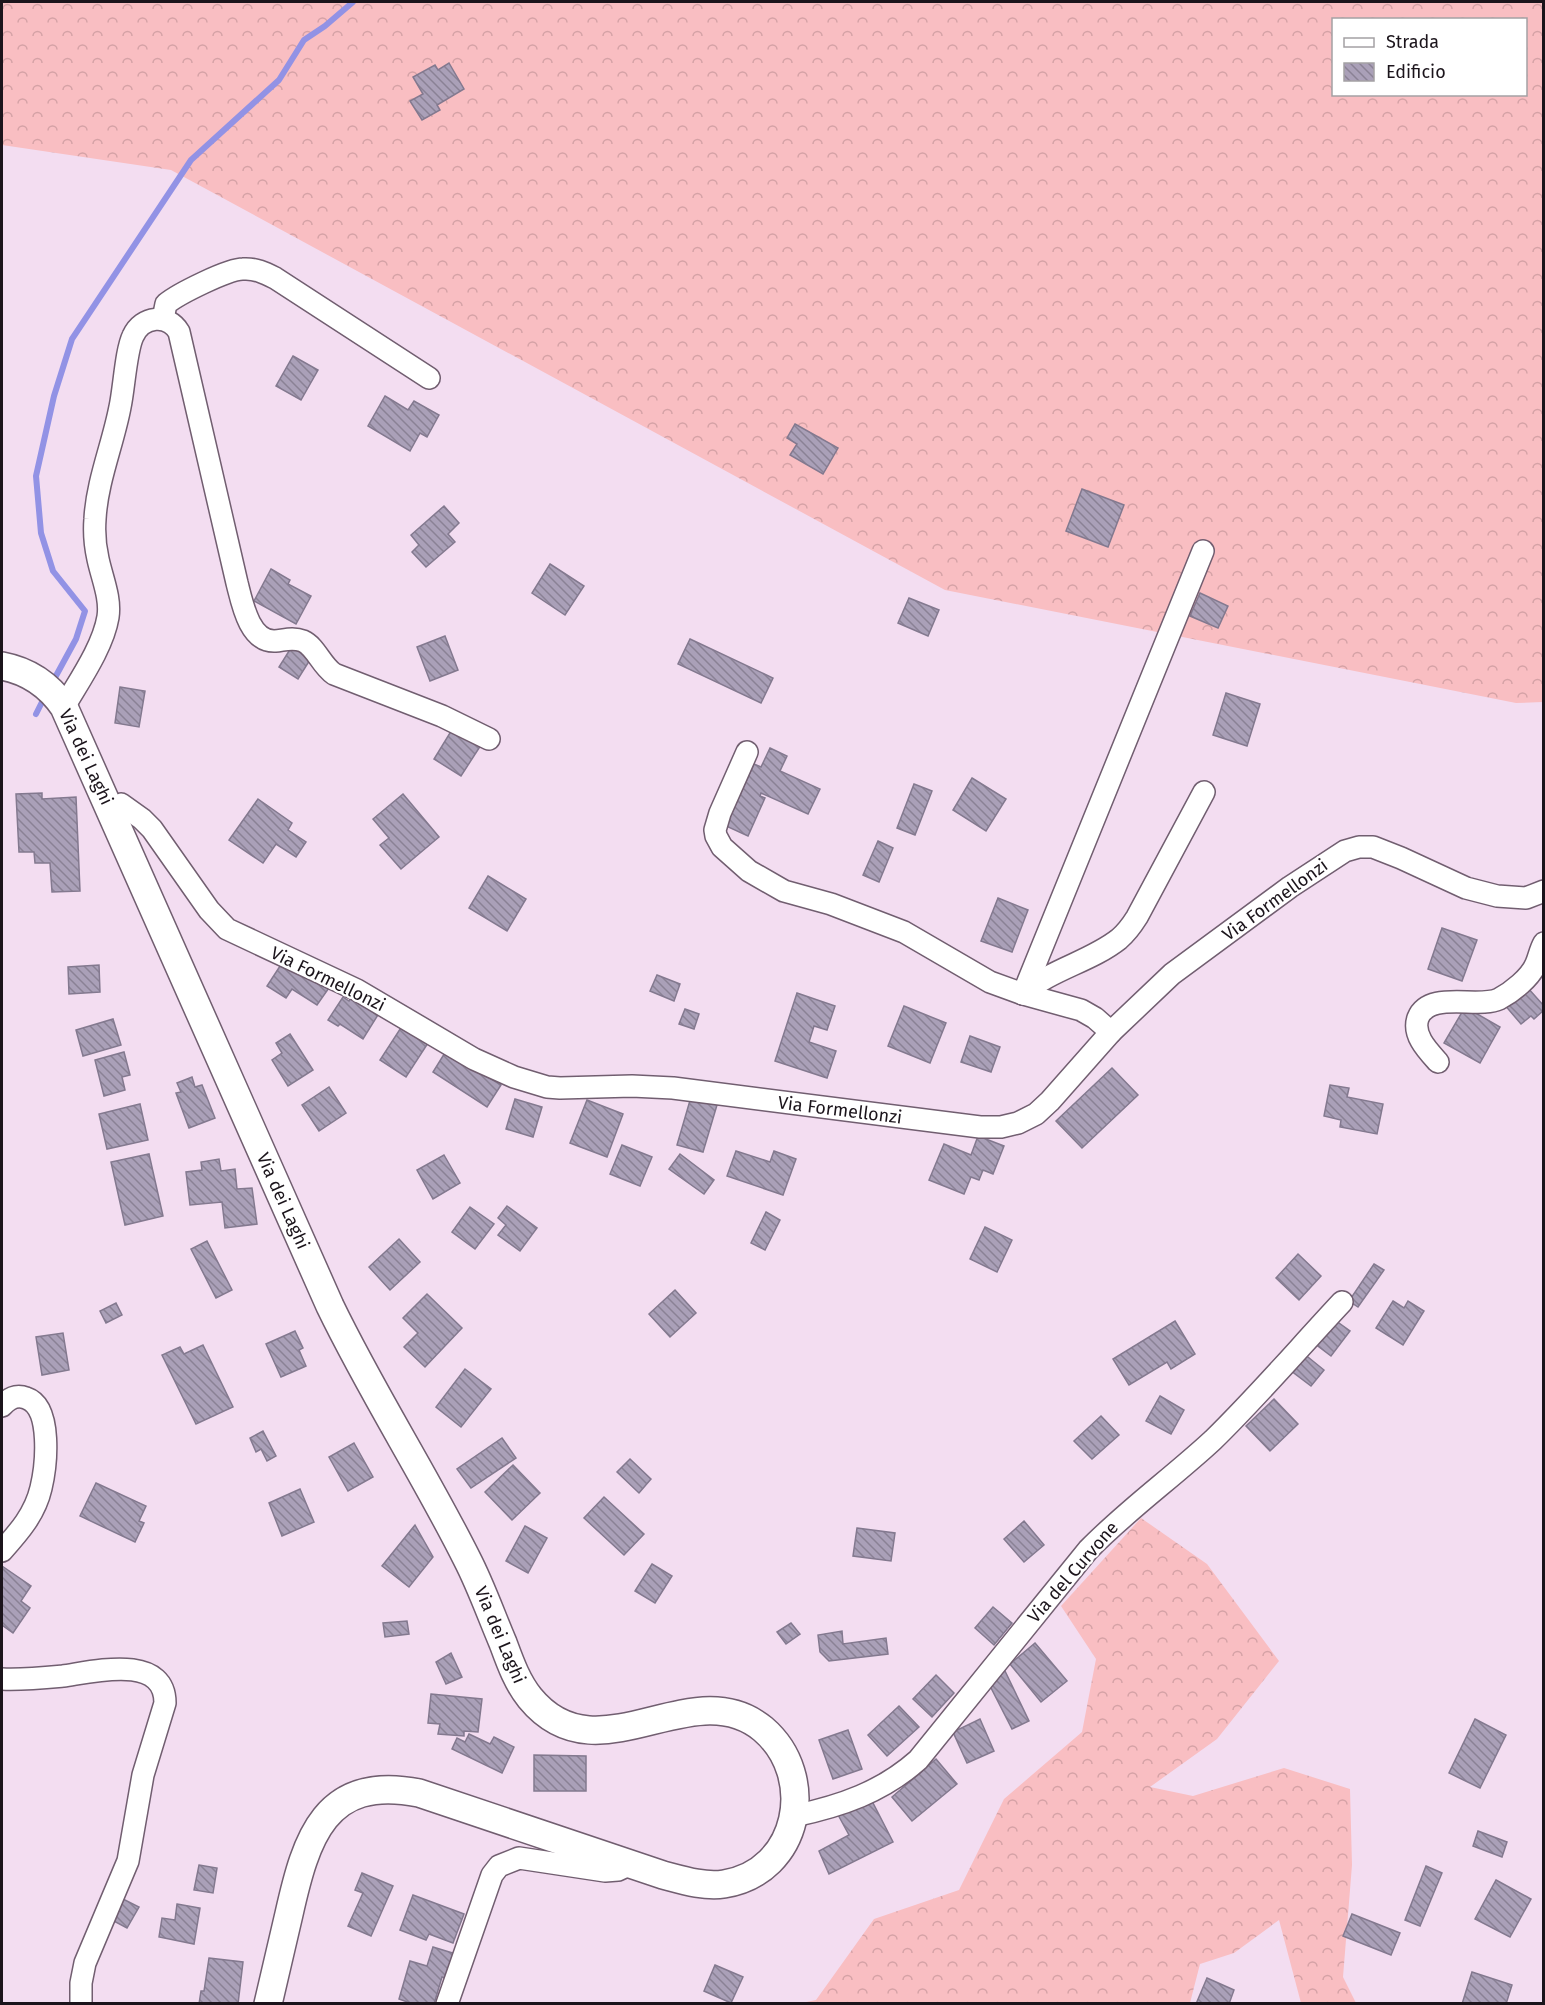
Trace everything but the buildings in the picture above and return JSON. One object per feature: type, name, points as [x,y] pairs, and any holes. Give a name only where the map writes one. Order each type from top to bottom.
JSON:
[{"type":"main road","name":"Via dei Laghi","points":[[2,667],[17,670],[42,682],[52,692],[64,707],[115,806],[330,1306],[349,1345],[467,1559],[521,1686],[538,1707],[551,1718],[570,1727],[588,1730],[623,1728],[702,1710],[722,1711],[744,1718],[767,1733],[786,1758],[794,1784],[794,1816],[784,1844],[770,1863],[743,1879],[717,1885],[693,1883],[631,1864],[419,1793],[384,1789],[353,1796],[332,1811],[322,1822],[305,1852],[268,2004]]},
{"type":"street","points":[[163,319],[166,304],[176,297],[232,271],[258,270],[275,278],[429,378]]},
{"type":"street","points":[[64,707],[99,643],[108,617],[108,598],[95,546],[95,519],[120,408],[130,343],[142,323],[148,320],[163,319],[173,323],[180,332],[237,583],[246,614],[257,634],[269,640],[292,638],[302,640],[309,645],[325,668],[334,674],[442,716],[489,739]]},
{"type":"street","points":[[1023,994],[1203,551]]},
{"type":"street","points":[[747,752],[720,813],[715,830],[718,842],[734,859],[770,885],[799,896],[831,904],[904,932],[932,946],[974,974],[1023,994],[1081,1010],[1095,1018],[1111,1032]]},
{"type":"street","points":[[1023,994],[1041,980],[1113,943],[1126,933],[1137,917],[1204,792]]},
{"type":"street","name":"Via Formellonzi","points":[[115,806],[142,819],[209,910],[232,932],[350,986],[474,1059],[514,1077],[560,1088],[660,1087],[967,1126],[1001,1127],[1018,1124],[1041,1110],[1111,1032],[1173,974],[1290,887],[1345,851],[1359,847],[1373,848],[1401,858],[1466,888],[1497,896],[1532,897],[1544,891]]},
{"type":"street","points":[[1466,888],[1481,902],[1501,909],[1522,911],[1544,906]]},
{"type":"street","points":[[1438,1062],[1418,1034],[1417,1022],[1421,1013],[1442,1002],[1482,1003],[1507,994],[1527,977],[1535,966],[1544,943]]},
{"type":"street","name":"Via del Curvone","points":[[794,1816],[832,1807],[870,1793],[894,1779],[918,1760],[1088,1550],[1115,1523],[1214,1439],[1342,1302]]},
{"type":"street","points":[[2,1406],[10,1399],[18,1397],[34,1402],[44,1419],[45,1443],[43,1478],[36,1505],[22,1527],[2,1551]]},
{"type":"street","points":[[2,1679],[39,1678],[121,1669],[135,1670],[155,1680],[164,1691],[165,1703],[143,1775],[128,1861],[85,1963],[81,1983],[81,2004]]},
{"type":"street","points":[[447,2004],[492,1875],[499,1866],[519,1858],[605,1871],[618,1870],[631,1864]]},
{"type":"green space","points":[[2,2],[1543,2],[1543,702],[1516,703],[945,590],[171,170],[2,145]]},
{"type":"green space","points":[[1141,1518],[1207,1564],[1279,1661],[1217,1739],[1150,1787],[1193,1796],[1284,1768],[1350,1789],[1352,1865],[1343,1977],[1356,2003],[1301,2003],[1279,1920],[1234,1953],[1200,1964],[1190,2003],[796,2004],[816,2000],[874,1919],[959,1890],[1004,1799],[1082,1732],[1096,1659],[1061,1606]]},
{"type":"waterway","points":[[51,685],[76,639],[85,611],[53,571],[41,533],[36,476],[54,396],[72,339],[191,160],[279,80],[304,40],[325,26],[353,2]]},
{"type":"waterway","points":[[36,714],[45,696]]}]
